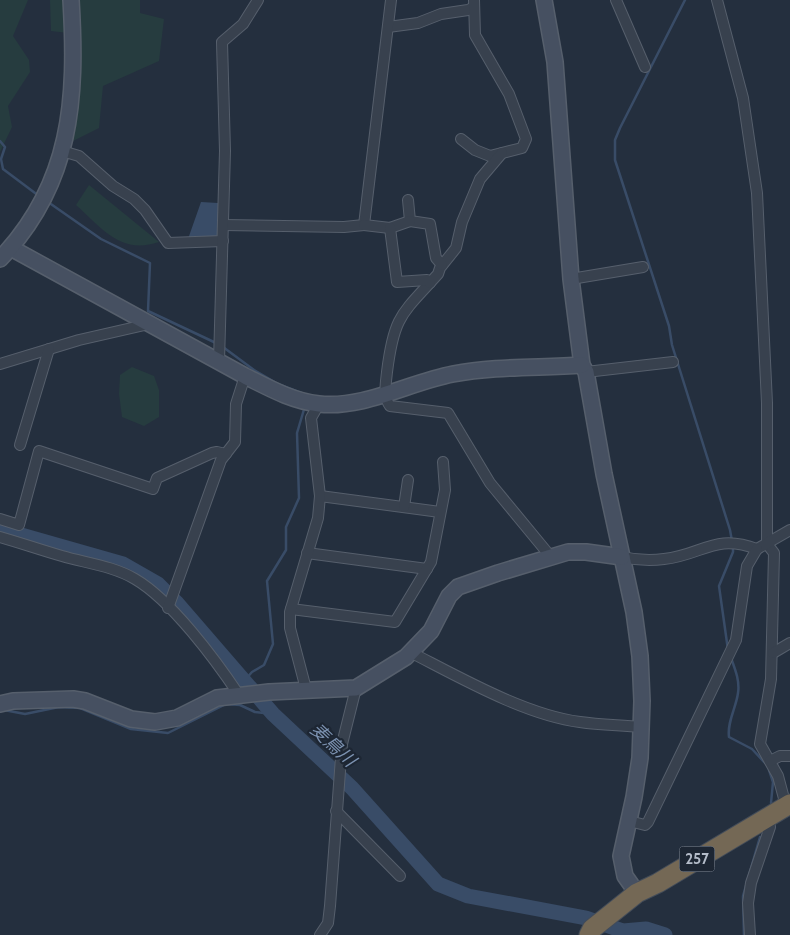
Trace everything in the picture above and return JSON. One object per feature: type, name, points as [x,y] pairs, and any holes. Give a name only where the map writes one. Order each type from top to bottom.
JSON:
[{"type":"highway","name":"257","points":[[596,928],[637,893],[788,805]]},
{"type":"street","points":[[0,259],[11,248],[42,204],[55,177],[62,152],[68,119],[71,0]]},
{"type":"street","points":[[219,362],[225,151],[222,42],[243,24],[258,0]]},
{"type":"street","points":[[364,225],[391,0]]},
{"type":"street","points":[[544,0],[554,54],[571,279],[584,369],[634,612],[640,656],[640,758],[621,856],[621,866],[637,893]]},
{"type":"street","points":[[616,0],[645,67]]},
{"type":"street","points":[[717,0],[743,98],[757,193],[766,384],[767,544],[774,553],[773,653],[771,679],[760,744],[778,776],[788,805]]},
{"type":"street","points":[[388,27],[418,23],[441,14],[468,10],[474,4]]},
{"type":"street","points":[[461,139],[475,150],[490,156],[522,148],[526,139],[506,87],[475,34],[474,4]]},
{"type":"street","points":[[62,152],[79,156],[113,186],[134,199],[168,243],[223,241]]},
{"type":"street","points":[[502,154],[480,179],[462,222],[456,248],[430,283],[404,310],[394,330],[386,393],[390,406],[448,413],[490,483],[551,557]]},
{"type":"street","points":[[408,200],[410,221]]},
{"type":"street","points":[[223,224],[344,227],[364,225],[390,228],[410,221],[430,224],[436,258],[442,265]]},
{"type":"street","points":[[390,228],[397,282],[426,280],[430,283]]},
{"type":"street","points":[[11,248],[245,376],[279,392],[319,404],[352,402],[439,377],[462,373],[584,369],[673,362]]},
{"type":"street","points":[[571,279],[643,267]]},
{"type":"street","points":[[0,364],[49,349],[149,324]]},
{"type":"street","points":[[20,445],[49,349]]},
{"type":"street","points":[[168,608],[221,460],[235,442],[236,404],[245,376]]},
{"type":"street","points":[[306,689],[290,628],[291,609],[318,518],[320,496],[311,418],[319,404]]},
{"type":"street","points":[[0,519],[19,525],[39,451],[152,489],[157,478],[212,453],[226,454]]},
{"type":"street","points":[[291,609],[395,622],[431,562],[445,490],[443,462]]},
{"type":"street","points":[[404,507],[408,480]]},
{"type":"street","points":[[320,496],[440,512]]},
{"type":"street","points":[[629,821],[645,824],[648,822],[737,636],[747,566],[757,549],[790,530]]},
{"type":"street","points":[[0,537],[132,578],[153,592],[168,608],[225,674],[239,695]]},
{"type":"street","points":[[0,704],[13,701],[73,699],[85,701],[131,719],[155,722],[177,718],[217,698],[306,689],[356,688],[381,674],[410,652],[431,630],[449,596],[458,587],[568,552],[586,552],[639,560],[664,560],[715,543],[734,543],[757,549]]},
{"type":"street","points":[[307,553],[427,570]]},
{"type":"street","points":[[773,653],[790,643]]},
{"type":"street","points":[[410,652],[463,679],[549,715],[579,722],[641,727]]},
{"type":"street","points":[[320,935],[328,923],[342,744],[356,688]]},
{"type":"street","points":[[770,761],[780,756],[790,756]]},
{"type":"street","points":[[336,811],[400,876]]},
{"type":"street","points":[[750,935],[748,903],[751,883],[770,826],[768,817]]},
{"type":"green space","points":[[0,0],[28,0],[13,36],[29,60],[30,72],[8,106],[12,127],[0,152]]},
{"type":"green space","points":[[50,0],[140,0],[140,13],[164,19],[159,61],[103,86],[99,128],[73,141],[77,34],[51,31]]},
{"type":"green space","points":[[89,185],[159,242],[133,245],[122,242],[103,230],[76,205]]},
{"type":"green space","points":[[132,367],[154,376],[159,390],[159,417],[144,426],[122,417],[119,394],[120,375]]},
{"type":"water","points":[[201,202],[218,203],[220,205],[219,233],[214,238],[188,239]]},
{"type":"waterway","points":[[685,0],[620,128],[615,140],[615,160],[669,326],[672,345],[732,541]]},
{"type":"waterway","points":[[0,141],[5,147],[1,159],[3,169],[39,196]]},
{"type":"waterway","points":[[48,202],[101,239],[150,263],[148,311],[216,343]]},
{"type":"waterway","points":[[223,347],[254,370],[278,384],[304,394]]},
{"type":"waterway","points":[[244,681],[252,672],[264,665],[273,644],[267,581],[286,550],[286,527],[299,498],[297,433],[305,406]]},
{"type":"waterway","name":"麦鳥川","points":[[0,529],[123,564],[158,584],[176,602],[273,714],[352,788],[438,884],[468,896],[586,918],[623,931],[646,929],[665,935]]},
{"type":"waterway","points":[[728,650],[719,586],[733,552],[733,547]]},
{"type":"waterway","points":[[731,658],[737,675],[738,689],[729,726],[729,737],[752,749],[765,763]]},
{"type":"waterway","points":[[4,710],[25,714],[59,707],[80,708],[131,729],[168,733],[226,704],[240,705],[255,712],[273,714]]},
{"type":"waterway","points":[[769,770],[773,782],[771,803]]},
{"type":"waterway","points":[[744,935],[743,896],[760,837]]}]
